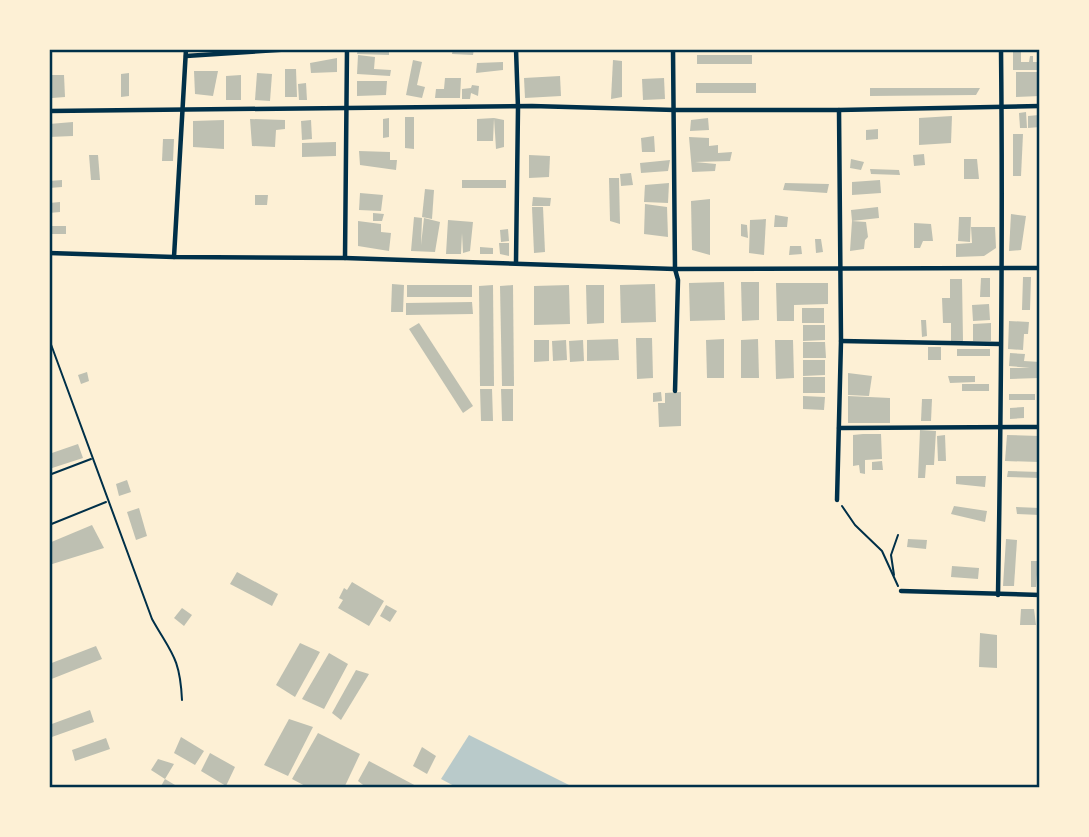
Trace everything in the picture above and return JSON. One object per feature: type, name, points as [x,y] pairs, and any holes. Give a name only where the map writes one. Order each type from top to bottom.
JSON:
[{"type":"street","points":[[174,257],[186,49]]},
{"type":"street","points":[[186,56],[293,49]]},
{"type":"street","points":[[345,258],[347,49]]},
{"type":"street","points":[[516,49],[516,262]]},
{"type":"street","points":[[673,49],[678,280],[675,391]]},
{"type":"street","points":[[998,595],[1003,269],[1001,49]]},
{"type":"street","points":[[49,111],[532,106],[675,110],[839,110],[1040,106]]},
{"type":"street","points":[[837,500],[841,341],[839,110]]},
{"type":"street","points":[[49,253],[516,262],[676,269],[1040,268]]},
{"type":"street","points":[[841,341],[1000,344]]},
{"type":"street","points":[[839,428],[1040,427]]},
{"type":"street","points":[[901,591],[1040,595]]},
{"type":"lane","points":[[49,339],[152,619],[173,651],[181,673],[182,700]]},
{"type":"lane","points":[[49,474],[92,459]]},
{"type":"lane","points":[[49,524],[107,502]]},
{"type":"path","points":[[837,500],[855,525],[882,551],[901,591]]},
{"type":"path","points":[[894,580],[891,555],[898,535]]},
{"type":"shaded area","points":[[469,735],[575,788],[458,788],[441,779]]},
{"type":"building","points":[[358,49],[389,49],[389,55],[357,54]]},
{"type":"building","points":[[453,49],[474,49],[473,55],[452,54]]},
{"type":"building","points":[[1013,49],[1021,49],[1021,62],[1029,62],[1030,56],[1033,56],[1033,62],[1040,62],[1040,70],[1013,70]]},
{"type":"building","points":[[358,55],[375,57],[374,69],[391,70],[390,76],[357,74]]},
{"type":"building","points":[[697,55],[752,55],[752,64],[697,64]]},
{"type":"building","points":[[337,58],[337,72],[311,73],[310,63]]},
{"type":"building","points":[[413,60],[422,62],[417,85],[425,87],[422,98],[406,95]]},
{"type":"building","points":[[613,60],[622,61],[622,97],[611,99]]},
{"type":"building","points":[[503,62],[503,70],[476,73],[477,63]]},
{"type":"building","points":[[285,69],[296,69],[297,97],[285,97]]},
{"type":"building","points":[[194,71],[218,71],[213,96],[195,94]]},
{"type":"building","points":[[1016,72],[1040,72],[1040,96],[1016,97]]},
{"type":"building","points":[[129,73],[129,96],[121,97],[121,74]]},
{"type":"building","points":[[257,73],[272,74],[270,101],[255,100]]},
{"type":"building","points":[[51,75],[64,75],[65,97],[52,98]]},
{"type":"building","points":[[241,75],[241,100],[226,100],[226,76]]},
{"type":"building","points":[[560,76],[561,96],[525,98],[524,78]]},
{"type":"building","points":[[445,78],[461,78],[460,98],[435,98],[436,89],[444,89]]},
{"type":"building","points":[[664,78],[665,99],[643,100],[642,79]]},
{"type":"building","points":[[357,81],[387,81],[386,95],[357,96]]},
{"type":"building","points":[[306,83],[307,100],[299,100],[298,84]]},
{"type":"building","points":[[696,83],[756,83],[756,93],[696,93]]},
{"type":"building","points":[[472,85],[479,86],[478,96],[471,93],[470,99],[462,99],[462,89],[471,88]]},
{"type":"building","points":[[870,88],[980,88],[976,95],[870,96]]},
{"type":"building","points":[[1026,112],[1027,128],[1020,128],[1019,113]]},
{"type":"building","points":[[1039,115],[1040,127],[1028,128],[1028,116]]},
{"type":"building","points":[[952,116],[951,143],[919,145],[919,118]]},
{"type":"building","points":[[405,117],[414,117],[414,149],[405,148]]},
{"type":"building","points":[[389,118],[389,137],[383,138],[383,119]]},
{"type":"building","points":[[494,118],[493,141],[477,141],[477,119]]},
{"type":"building","points":[[494,118],[504,120],[504,147],[496,149]]},
{"type":"building","points":[[708,118],[709,130],[690,131],[691,120]]},
{"type":"building","points":[[250,119],[285,120],[285,129],[276,130],[275,147],[252,146]]},
{"type":"building","points":[[224,120],[224,149],[193,147],[193,121]]},
{"type":"building","points":[[311,120],[312,139],[302,140],[301,121]]},
{"type":"building","points":[[73,122],[73,136],[49,137],[49,124]]},
{"type":"building","points":[[878,129],[878,139],[866,140],[866,130]]},
{"type":"building","points":[[1013,134],[1023,134],[1021,176],[1013,176]]},
{"type":"building","points":[[654,136],[655,152],[642,152],[641,138]]},
{"type":"building","points":[[689,137],[709,138],[709,146],[718,145],[718,153],[732,152],[730,161],[695,162],[716,164],[715,171],[692,172]]},
{"type":"building","points":[[163,139],[174,139],[173,161],[162,161]]},
{"type":"building","points":[[336,142],[336,156],[302,157],[302,143]]},
{"type":"building","points":[[359,151],[390,152],[390,160],[397,160],[396,170],[360,165]]},
{"type":"building","points":[[924,154],[925,165],[914,166],[913,155]]},
{"type":"building","points":[[89,155],[98,155],[100,180],[91,180]]},
{"type":"building","points":[[529,155],[550,156],[549,177],[529,178]]},
{"type":"building","points":[[851,159],[864,162],[861,170],[850,168]]},
{"type":"building","points":[[964,159],[977,159],[979,179],[964,179]]},
{"type":"building","points":[[670,160],[668,171],[641,173],[640,163]]},
{"type":"building","points":[[870,169],[899,170],[900,175],[871,174]]},
{"type":"building","points":[[631,173],[633,185],[621,186],[620,174]]},
{"type":"building","points":[[609,178],[619,178],[620,224],[610,221]]},
{"type":"building","points":[[62,180],[62,187],[49,188],[49,181]]},
{"type":"building","points":[[462,180],[506,180],[506,188],[462,188]]},
{"type":"building","points":[[880,180],[881,193],[852,195],[852,182]]},
{"type":"building","points":[[669,183],[668,203],[644,202],[645,185]]},
{"type":"building","points":[[785,183],[829,184],[827,193],[783,190]]},
{"type":"building","points":[[425,189],[434,190],[432,219],[422,217]]},
{"type":"building","points":[[360,193],[383,195],[381,211],[359,210]]},
{"type":"building","points":[[255,195],[268,195],[267,205],[255,205]]},
{"type":"building","points":[[533,197],[551,198],[550,206],[532,206]]},
{"type":"building","points":[[710,199],[710,255],[692,250],[691,201]]},
{"type":"building","points":[[60,202],[60,212],[49,213],[49,203]]},
{"type":"building","points":[[645,204],[667,207],[668,237],[644,234]]},
{"type":"building","points":[[532,207],[543,207],[545,252],[534,253]]},
{"type":"building","points":[[878,207],[879,218],[852,221],[851,210]]},
{"type":"building","points":[[373,213],[384,214],[382,221],[373,221]]},
{"type":"building","points":[[1011,214],[1026,216],[1021,250],[1009,251]]},
{"type":"building","points":[[775,215],[788,217],[787,227],[774,227]]},
{"type":"building","points":[[414,217],[422,218],[421,245],[424,218],[440,222],[435,252],[411,251]]},
{"type":"building","points":[[959,217],[971,217],[970,242],[958,241]]},
{"type":"building","points":[[766,219],[764,255],[749,253],[750,220]]},
{"type":"building","points":[[448,220],[473,222],[470,251],[463,253],[462,233],[461,254],[446,254]]},
{"type":"building","points":[[358,221],[381,224],[381,232],[391,233],[389,251],[358,246]]},
{"type":"building","points":[[852,221],[866,222],[868,237],[864,249],[850,251]]},
{"type":"building","points":[[914,223],[931,224],[933,241],[923,241],[920,248],[914,248]]},
{"type":"building","points":[[741,224],[747,225],[748,238],[741,236]]},
{"type":"building","points":[[49,226],[66,226],[66,234],[49,234]]},
{"type":"building","points":[[971,227],[995,227],[996,248],[984,256],[956,257],[956,244],[972,243]]},
{"type":"building","points":[[508,229],[509,241],[501,242],[500,230]]},
{"type":"building","points":[[815,239],[821,239],[823,252],[816,253]]},
{"type":"building","points":[[499,243],[509,243],[509,256],[500,254]]},
{"type":"building","points":[[790,246],[801,246],[802,254],[789,255]]},
{"type":"building","points":[[480,247],[493,248],[493,254],[480,254]]},
{"type":"building","points":[[1023,277],[1031,277],[1030,310],[1022,310]]},
{"type":"building","points":[[981,278],[990,278],[990,297],[980,297]]},
{"type":"building","points":[[950,279],[962,279],[963,341],[951,341],[951,323],[943,323],[942,298],[950,298]]},
{"type":"building","points":[[724,282],[725,320],[690,321],[689,283]]},
{"type":"building","points":[[741,282],[759,282],[759,320],[742,321]]},
{"type":"building","points":[[776,283],[828,283],[828,304],[794,305],[794,321],[777,321]]},
{"type":"building","points":[[392,284],[404,285],[403,312],[391,312]]},
{"type":"building","points":[[655,284],[656,322],[621,323],[620,285]]},
{"type":"building","points":[[407,285],[472,285],[472,297],[407,297]]},
{"type":"building","points":[[493,285],[494,386],[480,386],[479,286]]},
{"type":"building","points":[[513,285],[514,386],[502,386],[500,286]]},
{"type":"building","points":[[569,285],[570,324],[534,325],[534,286]]},
{"type":"building","points":[[586,285],[604,285],[604,323],[587,324]]},
{"type":"building","points":[[472,302],[473,314],[406,315],[406,303]]},
{"type":"building","points":[[989,304],[990,320],[973,321],[972,305]]},
{"type":"building","points":[[802,308],[824,308],[824,323],[802,323]]},
{"type":"building","points":[[921,320],[926,320],[927,336],[922,337]]},
{"type":"building","points":[[1009,321],[1029,322],[1028,334],[1024,334],[1023,350],[1008,349]]},
{"type":"building","points":[[419,323],[473,406],[463,413],[409,329]]},
{"type":"building","points":[[991,323],[991,341],[973,341],[973,324]]},
{"type":"building","points":[[803,325],[825,325],[825,340],[803,341]]},
{"type":"building","points":[[636,338],[652,338],[653,378],[637,379]]},
{"type":"building","points":[[618,339],[619,360],[587,361],[587,340]]},
{"type":"building","points":[[724,339],[724,378],[707,378],[706,340]]},
{"type":"building","points":[[758,339],[759,378],[741,378],[741,340]]},
{"type":"building","points":[[534,340],[549,340],[549,361],[534,362]]},
{"type":"building","points":[[566,340],[567,360],[553,361],[552,341]]},
{"type":"building","points":[[583,340],[584,361],[570,362],[569,341]]},
{"type":"building","points":[[775,340],[793,340],[794,378],[776,379]]},
{"type":"building","points":[[803,342],[825,342],[826,358],[803,358]]},
{"type":"building","points":[[928,347],[941,347],[941,360],[928,360]]},
{"type":"building","points":[[957,349],[990,349],[990,356],[957,356]]},
{"type":"building","points":[[1010,353],[1025,354],[1024,361],[1040,362],[1039,378],[1010,379],[1010,368],[1030,368],[1009,366]]},
{"type":"building","points":[[803,360],[825,360],[825,375],[803,376]]},
{"type":"building","points":[[87,372],[89,381],[81,384],[78,375]]},
{"type":"building","points":[[848,373],[872,376],[869,396],[848,395]]},
{"type":"building","points":[[948,376],[975,376],[975,382],[950,383]]},
{"type":"building","points":[[803,377],[825,377],[825,393],[803,393]]},
{"type":"building","points":[[962,384],[989,384],[989,391],[962,391]]},
{"type":"building","points":[[480,389],[492,389],[493,421],[481,421]]},
{"type":"building","points":[[501,389],[513,389],[513,421],[502,421]]},
{"type":"building","points":[[661,392],[662,401],[653,402],[653,393]]},
{"type":"building","points":[[681,392],[681,426],[659,427],[658,403],[665,403],[665,393]]},
{"type":"building","points":[[1009,394],[1035,394],[1035,400],[1009,400]]},
{"type":"building","points":[[803,396],[825,397],[824,410],[803,409]]},
{"type":"building","points":[[848,396],[890,398],[890,423],[848,423]]},
{"type":"building","points":[[922,399],[932,399],[931,421],[921,421]]},
{"type":"building","points":[[1024,407],[1024,418],[1010,419],[1010,408]]},
{"type":"building","points":[[920,430],[936,431],[934,465],[926,465],[925,478],[918,478]]},
{"type":"building","points":[[881,434],[882,459],[865,460],[865,474],[860,473],[859,465],[853,466],[853,435]]},
{"type":"building","points":[[945,435],[946,461],[938,461],[937,436]]},
{"type":"building","points":[[1007,435],[1040,436],[1039,462],[1005,461]]},
{"type":"building","points":[[78,444],[83,458],[49,469],[49,454]]},
{"type":"building","points":[[882,461],[883,470],[872,470],[872,462]]},
{"type":"building","points":[[1008,471],[1040,472],[1040,478],[1007,477]]},
{"type":"building","points":[[956,476],[986,476],[985,487],[956,484]]},
{"type":"building","points":[[127,480],[131,492],[119,496],[116,484]]},
{"type":"building","points":[[954,506],[987,511],[985,522],[951,514]]},
{"type":"building","points":[[1016,507],[1040,508],[1040,515],[1017,514]]},
{"type":"building","points":[[139,508],[147,536],[136,540],[127,512]]},
{"type":"building","points":[[92,525],[104,548],[49,565],[49,543]]},
{"type":"building","points":[[908,539],[927,540],[926,549],[907,547]]},
{"type":"building","points":[[1006,539],[1017,540],[1014,586],[1003,586]]},
{"type":"building","points":[[1031,561],[1038,561],[1036,587],[1031,587]]},
{"type":"building","points":[[952,566],[979,568],[978,579],[951,577]]},
{"type":"building","points":[[237,572],[278,594],[272,606],[230,584]]},
{"type":"building","points":[[352,582],[384,601],[369,626],[338,608],[343,600],[339,598],[344,588],[347,590]]},
{"type":"building","points":[[386,605],[397,611],[390,622],[380,616]]},
{"type":"building","points":[[182,608],[192,615],[184,626],[174,618]]},
{"type":"building","points":[[1021,609],[1034,609],[1036,625],[1020,625]]},
{"type":"building","points":[[980,633],[997,635],[997,668],[979,667]]},
{"type":"building","points":[[300,643],[320,652],[295,697],[276,685]]},
{"type":"building","points":[[96,646],[102,659],[49,680],[49,664]]},
{"type":"building","points":[[329,653],[348,664],[324,709],[302,699]]},
{"type":"building","points":[[356,670],[369,674],[341,720],[332,713]]},
{"type":"building","points":[[90,710],[94,722],[49,738],[49,725]]},
{"type":"building","points":[[289,719],[313,727],[288,776],[264,765]]},
{"type":"building","points":[[318,733],[360,754],[344,788],[309,788],[292,779]]},
{"type":"building","points":[[181,737],[204,751],[195,765],[174,753]]},
{"type":"building","points":[[106,738],[110,749],[75,761],[72,750]]},
{"type":"building","points":[[422,747],[436,756],[427,774],[413,766]]},
{"type":"building","points":[[210,753],[235,767],[226,786],[201,771]]},
{"type":"building","points":[[158,759],[174,764],[165,779],[151,770]]},
{"type":"building","points":[[369,761],[420,788],[367,788],[358,781]]},
{"type":"building","points":[[165,779],[180,788],[160,788]]}]
